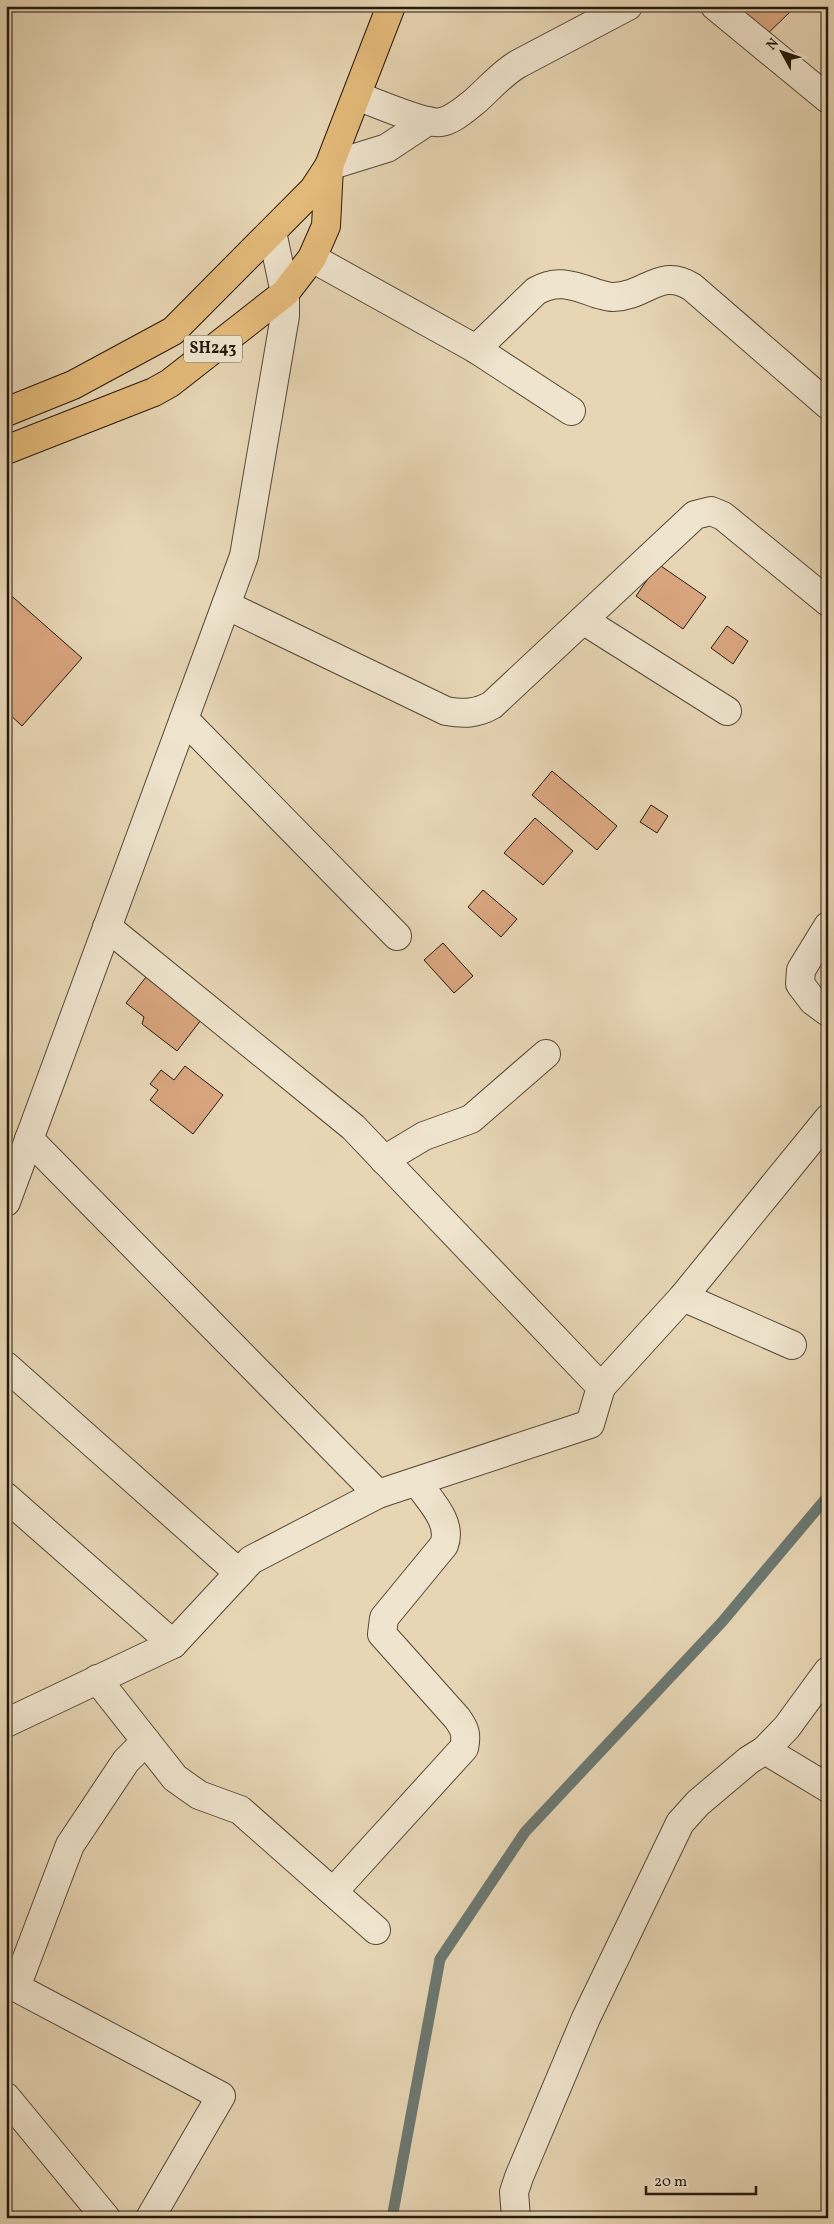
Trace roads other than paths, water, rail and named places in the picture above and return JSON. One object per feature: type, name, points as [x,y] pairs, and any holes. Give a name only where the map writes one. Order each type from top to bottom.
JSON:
[{"type":"main road","name":"SH243","points":[[6,412],[72,385],[173,331],[314,190],[330,166],[391,6]]},
{"type":"main road","name":"SH243","points":[[6,450],[154,392],[170,383],[285,294],[312,258],[326,226],[330,166]]},
{"type":"street","points":[[357,96],[428,121],[441,122],[452,118],[474,102],[506,71],[628,6]]},
{"type":"street","points":[[715,6],[828,100]]},
{"type":"street","points":[[330,166],[387,148],[428,121]]},
{"type":"street","points":[[6,1202],[244,556],[285,316],[285,294],[272,232]]},
{"type":"street","points":[[312,258],[476,349],[571,411]]},
{"type":"street","points":[[476,349],[536,291],[548,284],[564,283],[610,298],[634,294],[666,278],[680,280],[692,288],[828,405]]},
{"type":"street","points":[[226,605],[446,711],[464,714],[480,712],[492,705],[695,515],[711,511],[723,516],[828,602]]},
{"type":"street","points":[[583,620],[727,711]]},
{"type":"street","points":[[184,719],[397,936]]},
{"type":"street","points":[[828,926],[801,970],[800,984],[813,1001],[828,1012]]},
{"type":"street","points":[[107,928],[353,1127],[601,1387]]},
{"type":"street","points":[[384,1160],[424,1136],[471,1119],[546,1054]]},
{"type":"street","points":[[6,1723],[173,1644],[251,1560],[378,1494],[590,1424],[601,1387],[683,1298],[828,1119]]},
{"type":"street","points":[[29,1139],[378,1494]]},
{"type":"street","points":[[683,1298],[792,1345]]},
{"type":"street","points":[[6,1366],[239,1572]]},
{"type":"street","points":[[333,1892],[464,1748],[466,1738],[464,1728],[457,1718],[382,1634],[384,1618],[444,1545],[448,1536],[442,1518],[417,1482]]},
{"type":"street","points":[[6,1497],[173,1644]]},
{"type":"street","points":[[516,2218],[514,2192],[519,2176],[586,2018],[680,1823],[698,1803],[749,1760],[765,1750],[787,1727],[828,1671]]},
{"type":"street","points":[[98,1680],[174,1778],[199,1795],[240,1810],[376,1930]]},
{"type":"street","points":[[146,1741],[126,1761],[70,1845],[11,1984],[221,2096],[150,2218]]},
{"type":"street","points":[[765,1750],[828,1788]]},
{"type":"street","points":[[6,2097],[106,2218]]},
{"type":"waterway","points":[[392,2218],[440,1959],[525,1832],[722,1622],[828,1496]]}]
